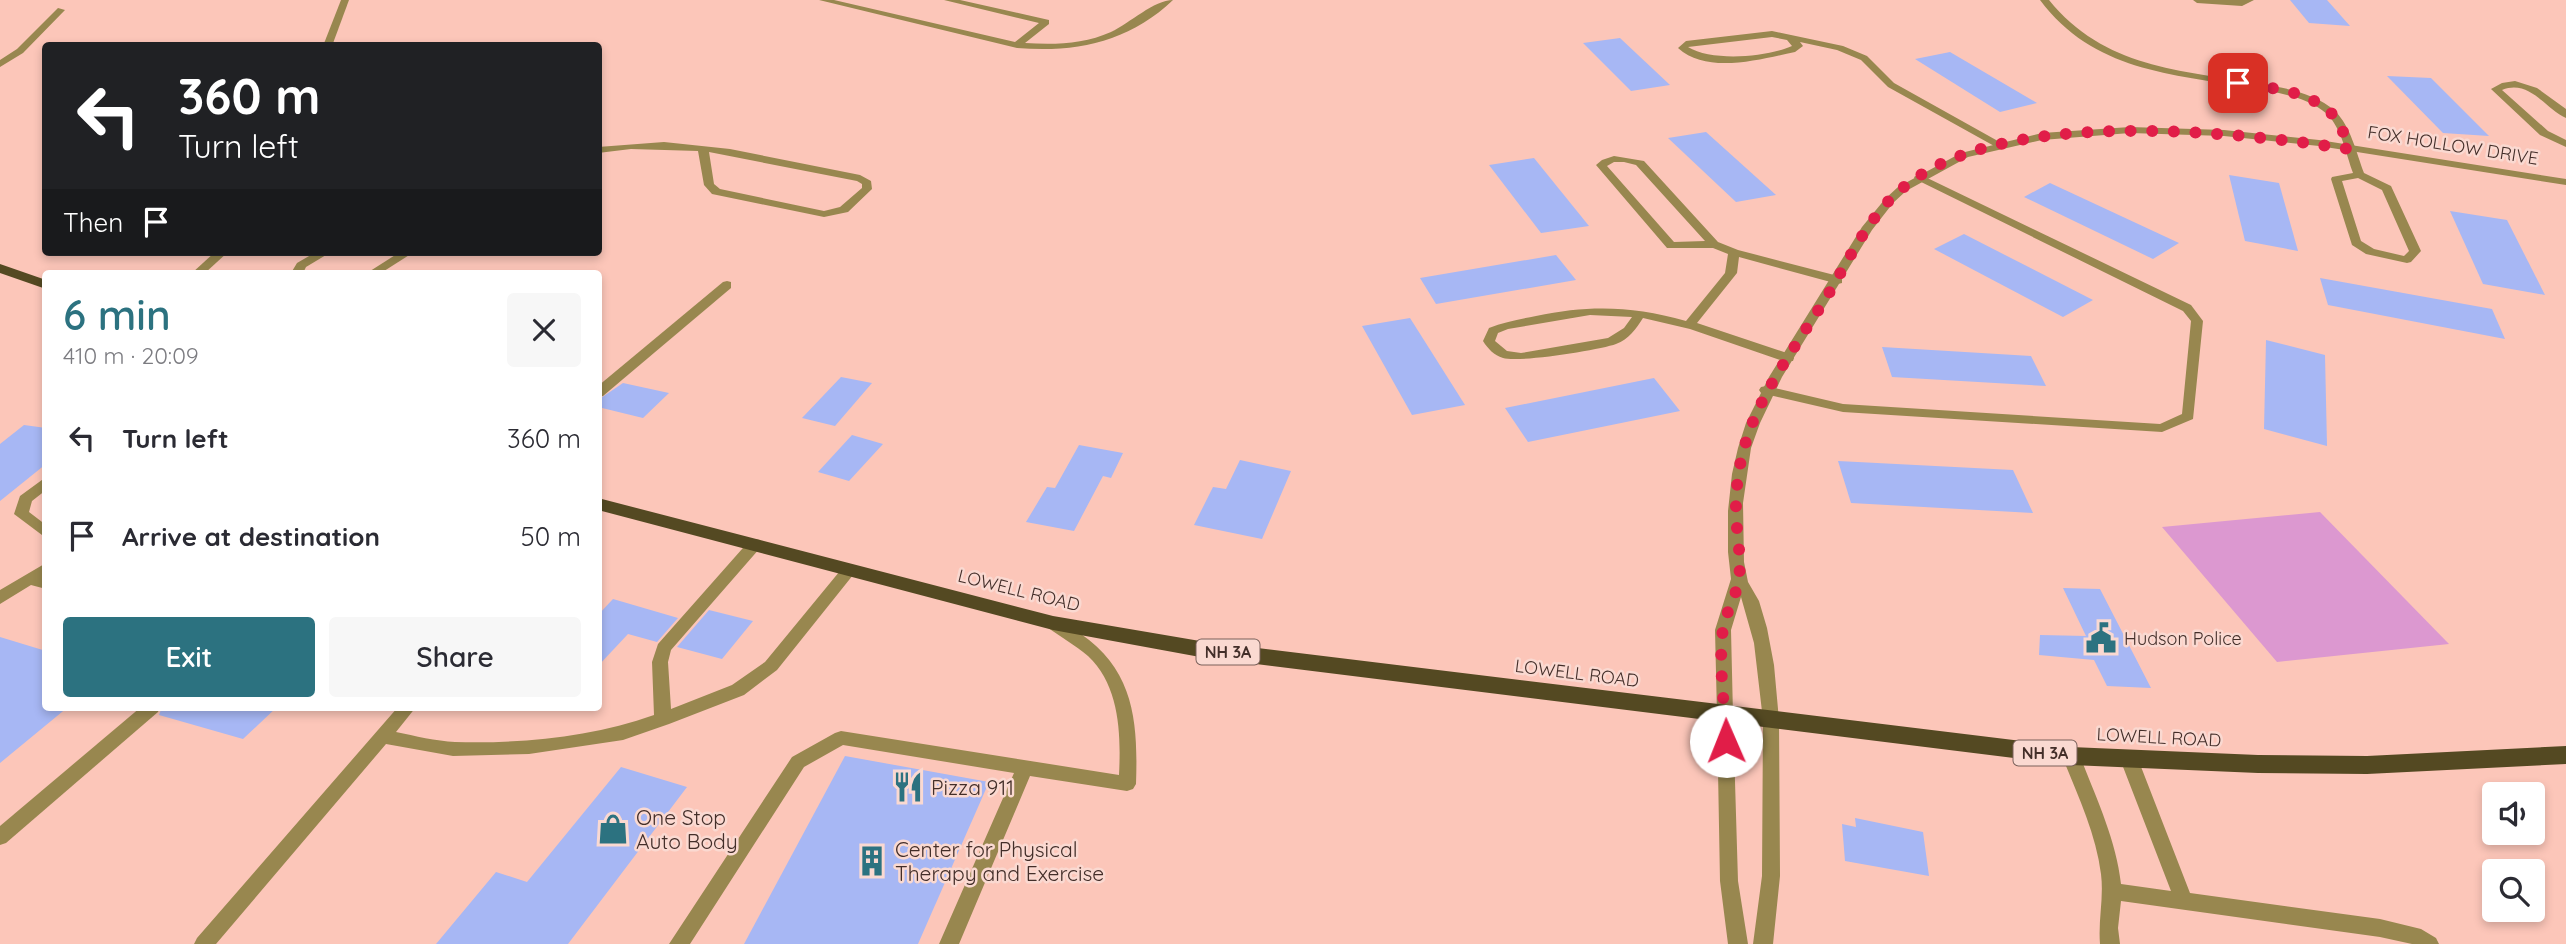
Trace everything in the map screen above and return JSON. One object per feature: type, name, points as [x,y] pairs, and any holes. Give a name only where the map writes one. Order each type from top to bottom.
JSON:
[{"type":"main road","points":[[0,268],[42,284]]},
{"type":"main road","name":"LOWELL ROAD","points":[[602,506],[1053,623],[1200,649],[2071,756],[2367,765],[2566,755]]},
{"type":"street","points":[[329,42],[345,0]]},
{"type":"street","points":[[823,0],[1017,46],[1044,48],[1103,40],[1126,31],[1169,0]]},
{"type":"street","points":[[948,0],[1046,22],[1017,46]]},
{"type":"street","points":[[2044,0],[2068,31],[2113,54],[2188,75],[2287,92],[2332,113],[2359,175],[2387,188],[2415,251],[2407,260],[2370,252],[2356,243],[2336,179],[2359,175]]},
{"type":"street","points":[[2197,0],[2242,3],[2250,0]]},
{"type":"street","points":[[0,64],[20,51],[61,10]]},
{"type":"street","points":[[1792,40],[1798,46],[1792,50],[1709,61],[1694,58],[1683,48],[1686,44],[1772,34],[1792,40],[1809,41],[1864,58],[1891,85],[2000,145]]},
{"type":"street","points":[[2566,115],[2543,93],[2533,89],[2501,86],[2496,89],[2544,133],[2566,144]]},
{"type":"street","name":"FOX HOLLOW DRIVE","points":[[1738,944],[1730,881],[1723,630],[1739,579],[1736,504],[1740,458],[1749,427],[1766,390],[1838,281],[1877,215],[1898,192],[1919,177],[1960,157],[2000,145],[2062,134],[2139,130],[2249,136],[2566,182]]},
{"type":"street","points":[[602,149],[642,144],[703,149],[860,178],[867,183],[867,190],[844,210],[824,214],[716,191],[709,185],[703,149]]},
{"type":"street","points":[[1714,244],[1640,163],[1628,159],[1608,160],[1601,165],[1671,246],[1714,244],[1838,281]]},
{"type":"street","points":[[1766,390],[1843,408],[1898,412],[2162,428],[2188,416],[2197,321],[2187,309],[1919,177]]},
{"type":"street","points":[[1688,326],[1731,273],[1734,252]]},
{"type":"street","points":[[201,270],[217,256]]},
{"type":"street","points":[[298,270],[301,265],[318,256]]},
{"type":"street","points":[[378,270],[401,256]]},
{"type":"street","points":[[602,390],[727,285]]},
{"type":"street","points":[[1639,315],[1628,331],[1612,341],[1521,357],[1508,357],[1496,351],[1489,341],[1493,331],[1505,326],[1587,311],[1639,315],[1688,326],[1788,358]]},
{"type":"street","points":[[42,485],[25,499],[21,514],[42,530]]},
{"type":"street","points":[[663,719],[660,662],[664,648],[755,544]]},
{"type":"street","points":[[383,737],[453,749],[528,747],[623,733],[663,719],[738,690],[771,666],[849,570]]},
{"type":"street","points":[[0,598],[42,571]]},
{"type":"street","points":[[29,579],[42,583]]},
{"type":"street","name":"FOX HOLLOW DRIVE","points":[[1739,579],[1753,604],[1761,634],[1771,720],[1771,876],[1763,944]]},
{"type":"street","points":[[679,944],[798,762],[841,738],[1127,784],[1129,732],[1118,688],[1103,662],[1053,623]]},
{"type":"street","points":[[0,837],[147,711]]},
{"type":"street","points":[[204,944],[405,711]]},
{"type":"street","points":[[2071,756],[2101,835],[2112,891],[2107,923],[2110,944]]},
{"type":"street","points":[[2129,759],[2184,901]]},
{"type":"street","points":[[949,944],[1024,769]]},
{"type":"street","points":[[2112,891],[2380,928],[2414,935],[2429,944]]},
{"type":"shaded area","points":[[2320,512],[2449,644],[2277,662],[2162,527]]},
{"type":"building","points":[[2290,0],[2327,0],[2350,26],[2309,23]]},
{"type":"building","points":[[1620,38],[1670,85],[1631,91],[1583,43]]},
{"type":"building","points":[[1950,52],[2037,103],[2000,112],[1915,59]]},
{"type":"building","points":[[2387,76],[2431,78],[2489,136],[2443,133]]},
{"type":"building","points":[[1706,132],[1776,195],[1736,202],[1668,138]]},
{"type":"building","points":[[1534,158],[1589,226],[1541,233],[1489,165]]},
{"type":"building","points":[[2229,175],[2279,183],[2298,251],[2245,241]]},
{"type":"building","points":[[2050,183],[2179,243],[2153,259],[2024,197]]},
{"type":"building","points":[[2450,211],[2507,220],[2545,295],[2483,284]]},
{"type":"building","points":[[1964,234],[2093,300],[2063,317],[1934,249]]},
{"type":"building","points":[[1556,255],[1576,280],[1436,304],[1420,278]]},
{"type":"building","points":[[2320,278],[2492,309],[2505,339],[2328,305]]},
{"type":"building","points":[[1410,318],[1465,405],[1412,415],[1362,326]]},
{"type":"building","points":[[2266,340],[2325,355],[2327,446],[2264,429]]},
{"type":"building","points":[[1882,347],[2031,356],[2046,386],[1892,377]]},
{"type":"building","points":[[841,377],[872,383],[835,426],[802,418]]},
{"type":"building","points":[[1654,378],[1680,411],[1528,442],[1505,408]]},
{"type":"building","points":[[623,383],[669,393],[643,418],[602,408],[602,397]]},
{"type":"building","points":[[24,425],[42,427],[42,467],[0,501],[0,444]]},
{"type":"building","points":[[852,435],[883,444],[849,481],[818,472]]},
{"type":"building","points":[[1079,445],[1123,453],[1111,478],[1103,476],[1074,531],[1026,522],[1047,487],[1055,488]]},
{"type":"building","points":[[1240,460],[1291,471],[1262,539],[1194,525],[1213,487],[1226,489]]},
{"type":"building","points":[[1838,461],[2013,470],[2033,513],[1851,503]]},
{"type":"building","name":"Hudson Police","points":[[2063,588],[2100,589],[2151,688],[2107,686],[2094,660],[2039,655],[2040,635],[2086,636]]},
{"type":"building","points":[[613,599],[678,618],[657,642],[628,634],[602,662],[602,611]]},
{"type":"building","points":[[709,610],[753,621],[722,659],[677,647]]},
{"type":"building","points":[[0,637],[42,650],[42,711],[63,711],[0,763]]},
{"type":"building","points":[[160,711],[273,711],[243,739],[159,715]]},
{"type":"building","points":[[845,756],[989,782],[918,944],[744,944]]},
{"type":"building","name":"One Stop Auto Body","points":[[621,767],[687,787],[568,944],[436,944],[496,872],[527,882]]},
{"type":"building","points":[[1855,818],[1923,832],[1929,876],[1845,861],[1842,824],[1856,827]]},
{"type":"place","name":"Hudson Police","points":[[2101,638]]},
{"type":"place","name":"Pizza 911","points":[[908,787]]},
{"type":"place","name":"One Stop Auto Body","points":[[613,829]]},
{"type":"place","name":"Center for Physical Therapy and Exercise","points":[[872,861]]},
{"type":"route","points":[[1726,741],[1723,630],[1739,579],[1736,504],[1740,458],[1745,438],[1766,390],[1838,281],[1877,215],[1911,182],[1960,157],[2017,141],[2062,134],[2112,130],[2193,132],[2307,142],[2349,149],[2341,127],[2332,113],[2287,92],[2238,83]]}]
